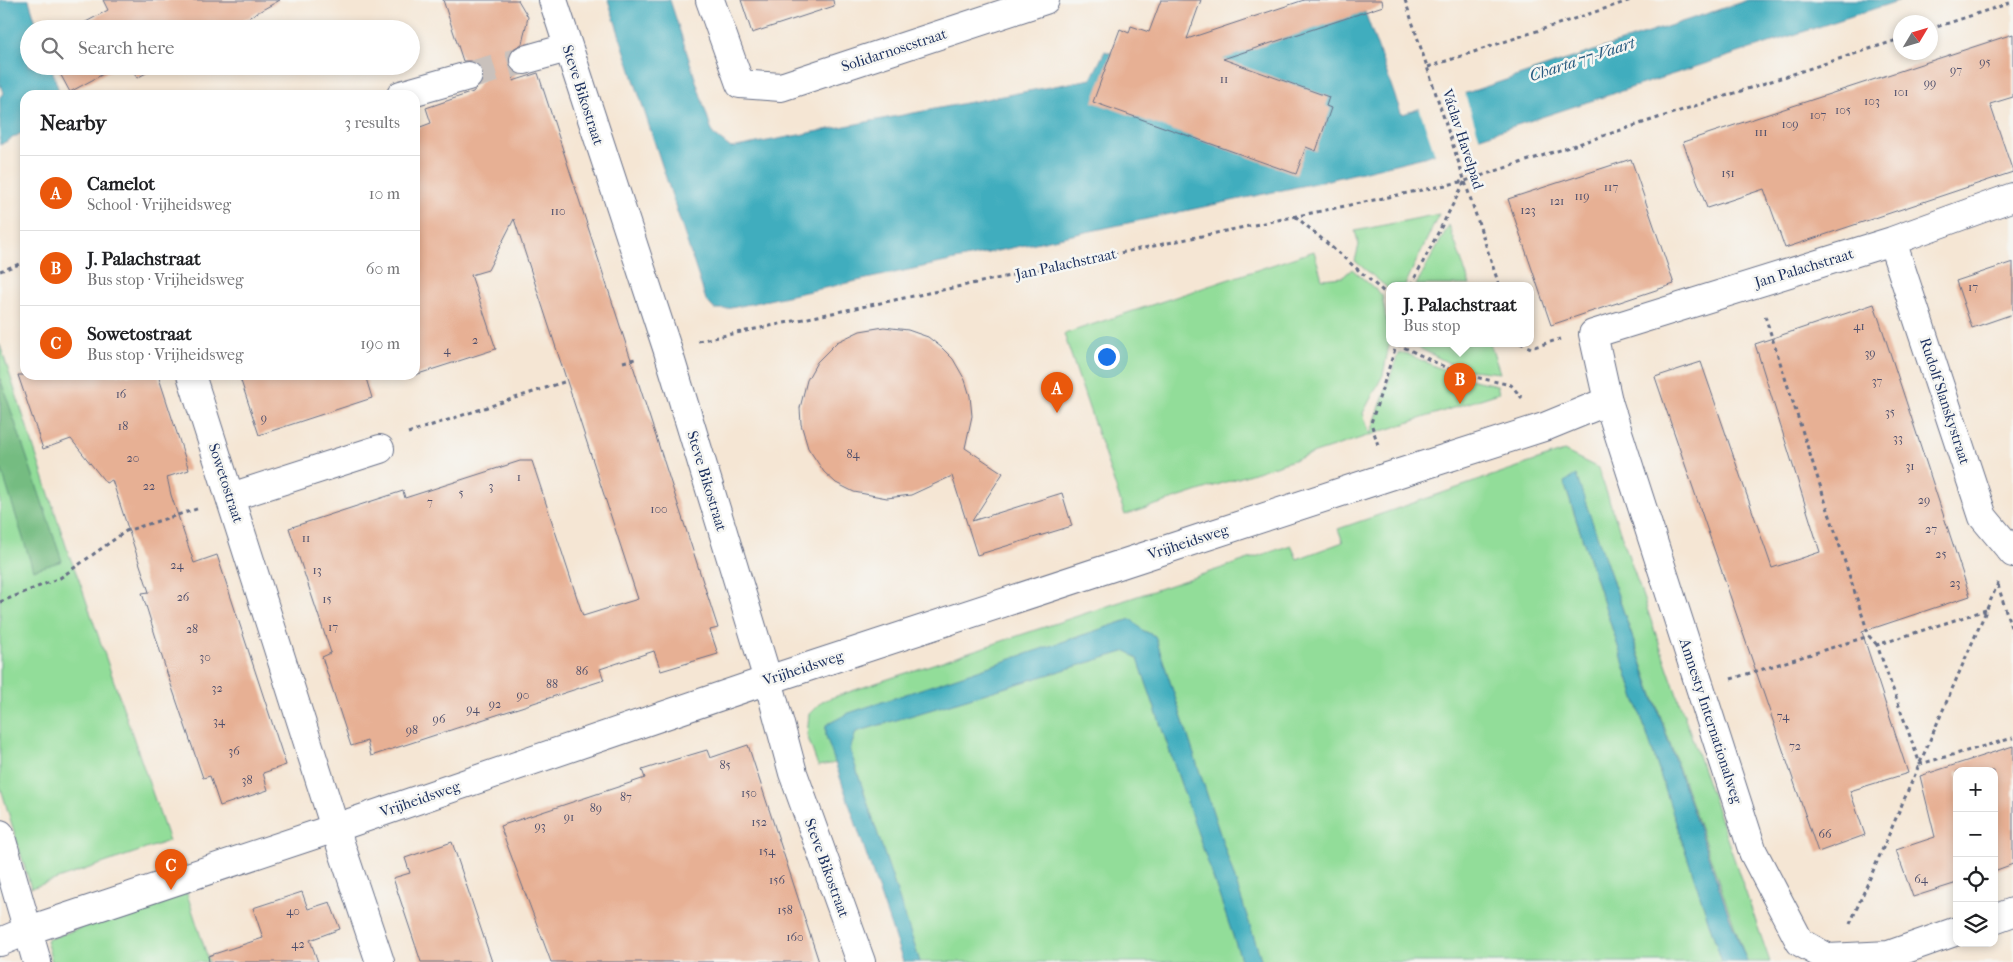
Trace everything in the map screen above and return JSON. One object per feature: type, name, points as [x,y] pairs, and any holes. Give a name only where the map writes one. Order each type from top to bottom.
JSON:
[{"type":"street","name":"Steve Bikostraat","points":[[553,0],[567,48],[667,348],[768,680],[793,773],[861,962]]},
{"type":"street","name":"Solidarnoscstraat","points":[[710,0],[740,84],[781,87],[1045,0]]},
{"type":"street","points":[[524,60],[567,48]]},
{"type":"street","points":[[419,90],[468,76]]},
{"type":"street","name":"Jan Palachstraat","points":[[1593,334],[1892,241],[2013,197]]},
{"type":"street","name":"Rudolf Slanskystraat","points":[[1892,241],[1983,517],[2012,553]]},
{"type":"street","name":"Amnesty Internationalweg","points":[[1593,334],[1608,401],[1753,852],[1800,942],[1828,958],[1835,958],[1889,954],[1953,932]]},
{"type":"street","name":"Sowetostraat","points":[[193,380],[335,828],[380,962]]},
{"type":"street","name":"Vrijheidsweg","points":[[0,942],[29,930],[768,680],[1547,426],[1608,401]]},
{"type":"street","points":[[231,497],[380,449]]},
{"type":"street","points":[[0,834],[38,962]]},
{"type":"street","points":[[1998,918],[2013,912]]},
{"type":"path","name":"Václav Havelpad","points":[[1405,0],[1497,282]]},
{"type":"path","points":[[1428,67],[1632,0]]},
{"type":"path","points":[[1938,26],[2013,2]]},
{"type":"path","points":[[1413,282],[1465,181],[1893,41]]},
{"type":"path","name":"Jan Palachstraat","points":[[667,348],[1465,181]]},
{"type":"path","points":[[1295,216],[1386,294]]},
{"type":"path","points":[[0,271],[20,264]]},
{"type":"path","points":[[1754,284],[1869,636],[1877,646],[1920,764]]},
{"type":"path","points":[[1534,347],[1557,339],[1593,334]]},
{"type":"path","points":[[1387,477],[1371,423],[1396,347]]},
{"type":"path","points":[[1405,347],[1457,373],[1511,385],[1547,426]]},
{"type":"path","points":[[380,449],[386,441],[567,381]]},
{"type":"path","points":[[0,602],[60,578],[126,531],[231,497]]},
{"type":"path","points":[[1835,958],[2012,553]]},
{"type":"path","points":[[1998,585],[2013,634]]},
{"type":"path","points":[[1877,646],[1986,610]]},
{"type":"path","points":[[1701,688],[1869,636]]},
{"type":"path","points":[[1920,764],[2013,738]]},
{"type":"green space","points":[[1439,214],[1406,282],[1386,282],[1386,287],[1355,261],[1359,245],[1355,231]]},
{"type":"green space","points":[[1449,225],[1469,282],[1418,282]]},
{"type":"green space","points":[[1314,251],[1322,279],[1343,277],[1352,269],[1382,295],[1386,318],[1386,347],[1389,347],[1383,375],[1363,413],[1370,435],[1398,354],[1405,353],[1459,377],[1497,385],[1499,393],[1125,515],[1064,334]]},
{"type":"green space","points":[[0,345],[69,555],[169,841],[31,888],[0,785]]},
{"type":"green space","points":[[1417,347],[1491,347],[1500,373],[1461,369]]},
{"type":"green space","points":[[0,378],[62,561],[33,570],[0,465]]},
{"type":"green space","points":[[1564,451],[1598,468],[1770,962],[1747,962],[1576,476],[1564,483],[1722,962],[1262,962],[1155,636],[1142,630],[1131,619],[849,713],[826,725],[826,736],[836,763],[818,766],[807,735],[809,714],[822,701],[1291,545],[1297,559],[1343,542],[1338,529]]},
{"type":"green space","points":[[1127,651],[1138,659],[1242,962],[920,962],[850,750],[856,732]]},
{"type":"green space","points":[[186,891],[209,962],[52,962],[46,940]]},
{"type":"water","points":[[0,0],[29,0],[35,20],[20,20],[20,75],[54,75],[58,90],[20,90],[20,134],[0,145],[0,97],[3,93],[0,84]]},
{"type":"water","name":"Charta 77-Vaart","points":[[608,0],[670,0],[713,134],[731,148],[1091,79],[1105,51],[1111,53],[1274,36],[1365,12],[1401,113],[1403,114],[1748,0],[1901,0],[1424,157],[1320,182],[726,309],[714,309],[706,300]]},
{"type":"water","points":[[1576,475],[1728,913],[1747,962],[1722,962],[1564,482]]},
{"type":"water","points":[[1131,619],[1142,630],[1155,636],[1262,962],[1242,962],[1138,659],[1127,651],[856,732],[850,750],[920,962],[903,962],[826,736],[826,725],[849,713]]},
{"type":"pier","points":[[1464,92],[1480,139],[1435,154],[1419,107]]},
{"type":"building","points":[[103,0],[280,0],[244,20],[90,20],[108,10]]},
{"type":"building","points":[[443,0],[518,0],[528,17],[522,44],[513,49],[509,57],[509,65],[515,73],[513,81],[538,73],[718,628],[710,630],[718,654],[661,671],[654,651],[600,669],[604,680],[371,756],[367,741],[351,746],[322,657],[331,653],[289,528],[403,491],[405,498],[520,461],[532,461],[583,616],[638,599],[514,219],[488,270],[471,275],[496,349],[420,373],[420,127],[431,123],[426,108],[473,92],[483,79],[483,71],[478,64],[471,61],[463,61]]},
{"type":"building","points":[[741,0],[833,0],[834,6],[752,33]]},
{"type":"building","points":[[1161,0],[1201,0],[1187,39],[1304,0],[1382,0],[1383,6],[1223,59],[1329,97],[1326,106],[1331,108],[1316,151],[1306,147],[1296,174],[1093,102],[1120,29],[1129,33],[1131,26],[1149,32]]},
{"type":"building","points":[[2013,34],[2013,97],[1990,104],[2013,172],[1785,248],[1764,189],[1707,208],[1683,142]]},
{"type":"building","points":[[61,75],[101,75],[74,90],[69,90]]},
{"type":"building","points":[[1631,159],[1674,284],[1551,325],[1508,199]]},
{"type":"building","points":[[2013,262],[2013,314],[1972,328],[1956,281]]},
{"type":"building","points":[[1874,304],[1970,596],[1862,632],[1908,773],[1850,791],[1865,835],[1818,852],[1655,377],[1701,362],[1772,568],[1820,552],[1755,344]]},
{"type":"building","points":[[884,327],[908,330],[928,337],[953,359],[965,380],[970,396],[972,416],[965,448],[1003,473],[972,521],[1062,493],[1072,526],[977,555],[952,476],[911,495],[887,498],[854,492],[836,483],[824,472],[808,448],[801,424],[800,408],[807,380],[817,362],[837,342],[860,331]]},
{"type":"building","points":[[18,375],[20,375],[20,380],[160,380],[189,470],[167,477],[171,495],[194,563],[217,555],[286,765],[263,773],[268,790],[220,806],[210,776],[203,778],[167,673],[142,593],[149,592],[112,480],[106,483],[71,439],[43,449]]},
{"type":"building","points":[[241,380],[367,380],[372,398],[259,435]]},
{"type":"building","points":[[748,745],[819,962],[551,962],[500,826],[645,778],[642,770],[707,750],[710,758]]},
{"type":"building","points":[[2013,746],[2013,864],[1998,870],[1998,767],[1953,767],[1953,884],[1913,897],[1896,850],[1935,837],[1920,776]]},
{"type":"building","points":[[452,842],[492,962],[421,962],[393,878],[410,873],[405,858]]},
{"type":"building","points":[[302,892],[308,909],[330,902],[340,929],[310,940],[318,962],[209,962],[208,956],[263,938],[253,908]]},
{"type":"tunnel","points":[[468,76],[524,60]]},
{"type":"place","name":"J. Palachstraat","points":[[1460,404]]},
{"type":"place","name":"Camelot","points":[[1057,413]]},
{"type":"place","name":"Sowetostraat","points":[[171,890]]}]
